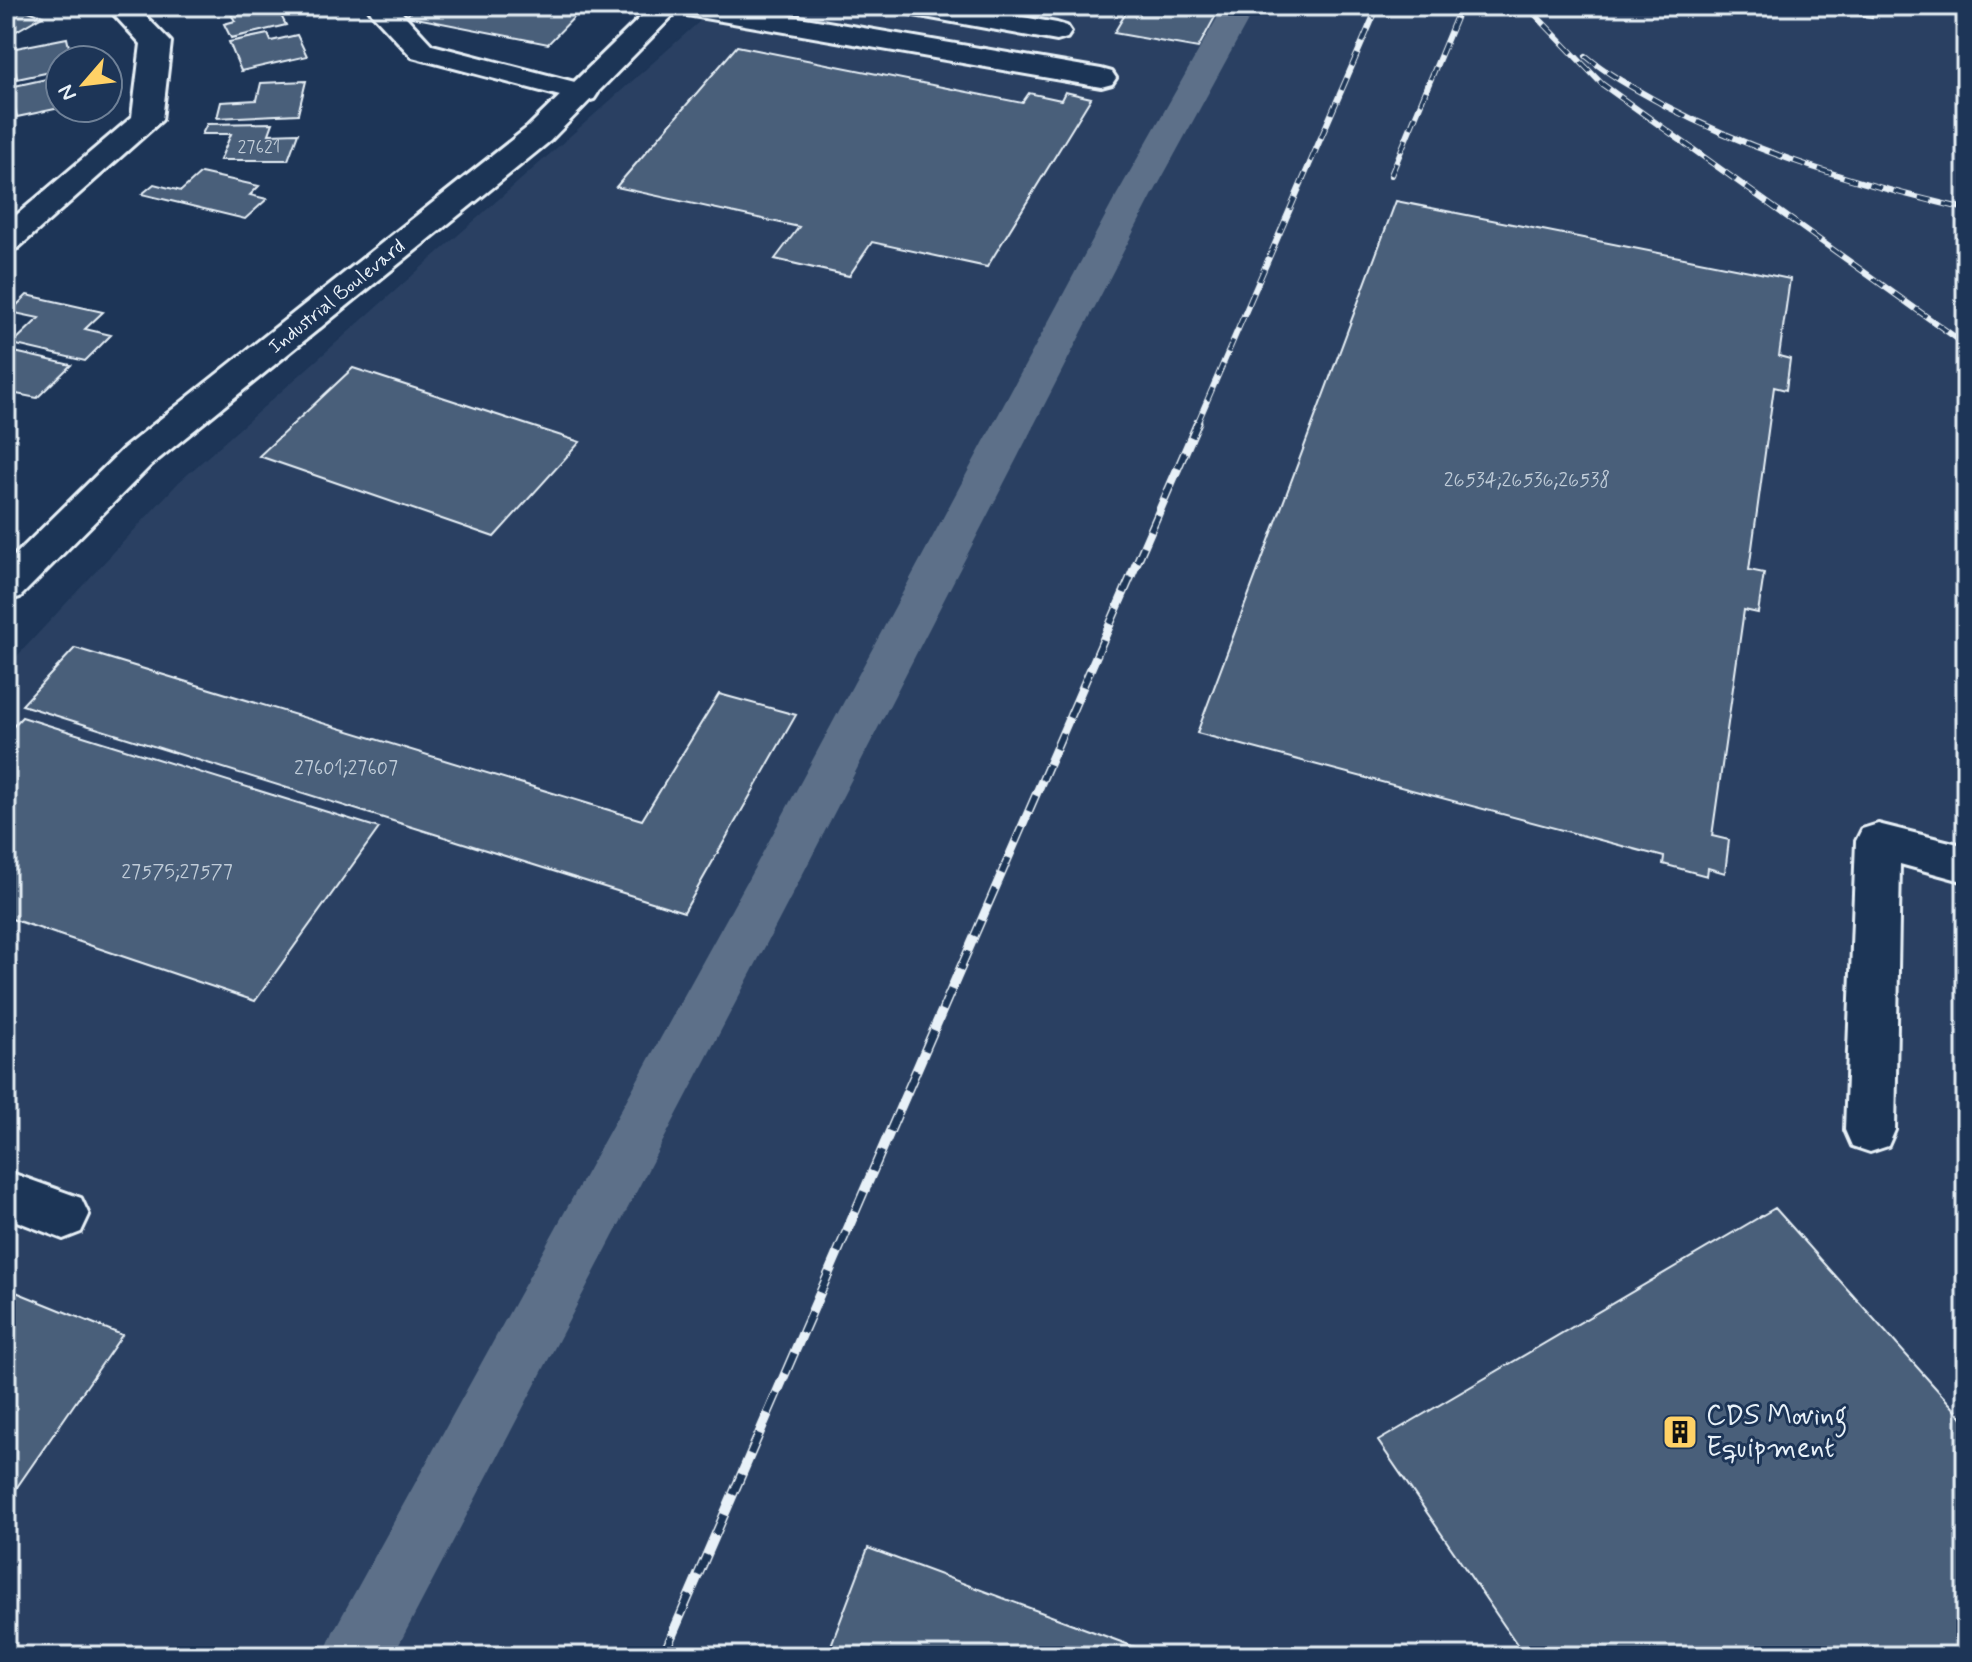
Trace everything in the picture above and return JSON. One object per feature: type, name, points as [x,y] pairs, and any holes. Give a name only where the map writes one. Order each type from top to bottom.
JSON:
[{"type":"main road","points":[[6,241],[147,120],[156,42],[120,6]]},
{"type":"main road","name":"Industrial Boulevard","points":[[6,587],[137,457],[539,134],[668,6]]},
{"type":"main road","points":[[687,6],[1101,78]]},
{"type":"main road","points":[[914,6],[1057,32]]},
{"type":"main road","points":[[383,9],[422,51],[583,93]]},
{"type":"main road","points":[[1870,1130],[1878,841],[1966,864]]},
{"type":"main road","points":[[6,1194],[63,1215]]},
{"type":"shaded area","points":[[717,6],[1966,6],[1966,1656],[6,1656],[6,668],[179,482]]},
{"type":"building","points":[[6,6],[15,6],[42,16],[6,37]]},
{"type":"building","points":[[276,6],[286,25],[231,38],[224,24],[235,21],[227,7]]},
{"type":"building","points":[[417,6],[585,6],[548,44],[406,16]]},
{"type":"building","points":[[1130,6],[1221,6],[1198,48],[1114,33]]},
{"type":"building","points":[[1802,6],[1873,6],[1872,17]]},
{"type":"building","points":[[268,34],[271,41],[297,35],[307,56],[241,71],[229,42]]},
{"type":"building","points":[[67,38],[68,44],[44,44],[44,73],[17,79],[11,49]]},
{"type":"building","points":[[737,46],[1022,103],[1029,93],[1061,100],[1065,92],[1091,98],[987,267],[872,242],[849,276],[775,259],[799,227],[616,187]]},
{"type":"building","points":[[44,80],[44,111],[17,117],[10,87]]},
{"type":"building","points":[[306,81],[298,114],[217,118],[221,102],[257,100],[261,83]]},
{"type":"building","points":[[273,123],[269,134],[298,133],[288,160],[220,160],[231,134],[202,134],[207,124]]},
{"type":"building","points":[[201,173],[259,186],[250,195],[267,199],[245,219],[142,194],[154,184],[181,191]]},
{"type":"building","points":[[1396,201],[1790,279],[1779,356],[1790,359],[1786,390],[1774,387],[1749,570],[1764,573],[1758,613],[1744,610],[1712,836],[1729,840],[1725,873],[1708,868],[1707,876],[1663,864],[1664,857],[1197,733]]},
{"type":"building","points":[[27,295],[103,312],[85,329],[111,335],[85,361],[12,344],[39,318],[10,312]]},
{"type":"building","points":[[6,350],[71,365],[37,398],[6,392]]},
{"type":"building","points":[[353,368],[580,442],[494,537],[259,456]]},
{"type":"building","points":[[75,648],[642,820],[719,694],[796,715],[684,912],[22,705]]},
{"type":"building","points":[[22,717],[379,828],[255,1001],[6,917],[6,734]]},
{"type":"building","name":"CDS Moving Equipment","points":[[1775,1208],[1966,1422],[1966,1656],[1525,1656],[1378,1441]]},
{"type":"building","points":[[6,1288],[122,1335],[6,1503]]},
{"type":"building","points":[[868,1548],[1159,1656],[827,1656]]},
{"type":"waterway","points":[[357,1656],[774,880],[1134,196],[1240,6]]},
{"type":"railway","points":[[1197,424],[1378,6]]},
{"type":"railway","points":[[1391,175],[1461,6]]},
{"type":"railway","points":[[1527,6],[1602,84],[1966,345]]},
{"type":"railway","points":[[1586,56],[1664,105],[1774,154],[1888,190],[1966,209]]},
{"type":"railway","points":[[961,967],[1198,422]]},
{"type":"railway","points":[[663,1656],[962,965]]},
{"type":"place","name":"CDS Moving Equipment","points":[[1680,1432]]}]
